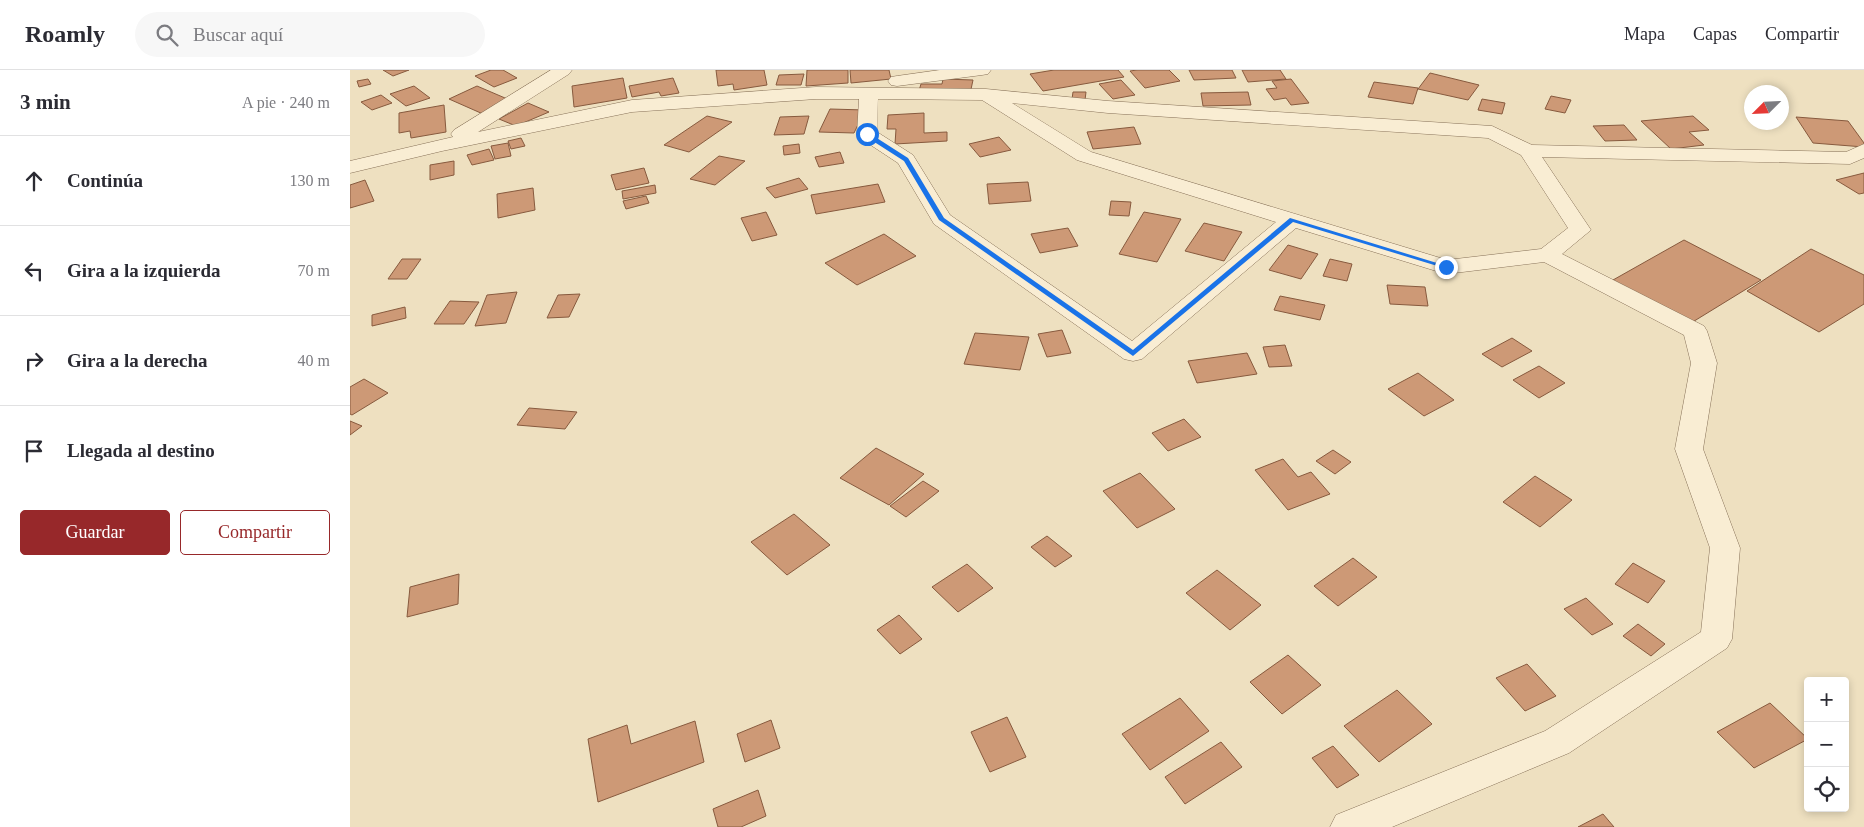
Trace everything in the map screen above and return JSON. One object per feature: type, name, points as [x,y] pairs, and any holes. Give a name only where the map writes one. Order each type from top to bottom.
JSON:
[{"type":"street","points":[[442,145],[563,70]]},
{"type":"street","points":[[350,167],[442,145],[632,106],[816,93],[947,72],[982,70]]},
{"type":"street","points":[[816,93],[986,96],[1108,107],[1492,132],[1528,151],[1850,158],[1864,150]]},
{"type":"street","points":[[869,94],[867,134],[906,159],[942,219],[1133,353],[1292,220]]},
{"type":"street","points":[[986,96],[1084,156],[1446,267],[1547,256],[1580,230],[1528,151]]},
{"type":"street","points":[[1349,827],[1557,742],[1716,639],[1725,548],[1689,450],[1704,362],[1695,331],[1547,256]]},
{"type":"building","points":[[383,70],[409,70],[393,76]]},
{"type":"building","points":[[491,70],[503,70],[517,78],[494,87],[475,76]]},
{"type":"building","points":[[716,70],[764,70],[767,85],[734,90],[733,84],[718,86]]},
{"type":"building","points":[[807,70],[848,70],[848,83],[806,86]]},
{"type":"building","points":[[850,70],[889,70],[891,79],[851,83]]},
{"type":"building","points":[[1054,70],[1118,70],[1124,77],[1043,91],[1030,74]]},
{"type":"building","points":[[1169,70],[1180,81],[1145,88],[1130,71]]},
{"type":"building","points":[[1189,70],[1232,70],[1236,78],[1194,80]]},
{"type":"building","points":[[1242,70],[1280,70],[1286,79],[1248,82]]},
{"type":"building","points":[[1430,73],[1479,85],[1468,100],[1418,89]]},
{"type":"building","points":[[804,74],[801,85],[776,85],[779,75]]},
{"type":"building","points":[[623,78],[627,98],[574,107],[572,86]]},
{"type":"building","points":[[673,78],[679,93],[661,96],[659,92],[632,97],[629,86]]},
{"type":"building","points":[[368,79],[371,84],[359,87],[357,81]]},
{"type":"building","points":[[943,79],[973,80],[970,94],[918,94],[921,84],[942,84]]},
{"type":"building","points":[[1291,79],[1309,103],[1291,105],[1286,98],[1274,100],[1266,89],[1277,88],[1272,81]]},
{"type":"building","points":[[1121,80],[1135,95],[1113,99],[1099,84]]},
{"type":"building","points":[[1374,82],[1418,88],[1413,104],[1368,97]]},
{"type":"building","points":[[414,86],[430,98],[406,106],[390,94]]},
{"type":"building","points":[[477,86],[512,101],[483,114],[449,99]]},
{"type":"building","points":[[1073,92],[1086,92],[1085,100],[1072,99]]},
{"type":"building","points":[[1248,92],[1251,105],[1203,106],[1201,93]]},
{"type":"building","points":[[381,95],[392,103],[372,110],[361,102]]},
{"type":"building","points":[[1551,96],[1571,100],[1565,113],[1545,109]]},
{"type":"building","points":[[1482,99],[1505,103],[1502,114],[1478,110]]},
{"type":"building","points":[[528,103],[549,112],[516,126],[499,119]]},
{"type":"building","points":[[444,105],[446,132],[411,138],[410,131],[399,133],[399,113]]},
{"type":"building","points":[[830,109],[865,110],[854,133],[819,132]]},
{"type":"building","points":[[924,113],[924,133],[947,132],[947,141],[895,144],[896,129],[887,129],[888,115]]},
{"type":"building","points":[[707,116],[732,122],[689,152],[664,145]]},
{"type":"building","points":[[809,116],[804,134],[774,135],[780,117]]},
{"type":"building","points":[[1693,116],[1709,130],[1689,132],[1704,145],[1671,149],[1641,121]]},
{"type":"building","points":[[1796,117],[1848,121],[1864,143],[1864,147],[1813,143]]},
{"type":"building","points":[[1624,125],[1637,140],[1605,141],[1593,126]]},
{"type":"building","points":[[1134,127],[1141,144],[1093,149],[1087,132]]},
{"type":"building","points":[[999,137],[1011,150],[980,157],[969,144]]},
{"type":"building","points":[[521,138],[525,146],[511,149],[508,141]]},
{"type":"building","points":[[508,143],[511,156],[495,159],[491,146]]},
{"type":"building","points":[[799,144],[800,153],[784,155],[783,146]]},
{"type":"building","points":[[489,149],[494,160],[472,165],[467,155]]},
{"type":"building","points":[[840,152],[844,163],[819,167],[815,157]]},
{"type":"building","points":[[719,156],[745,161],[715,185],[690,179]]},
{"type":"building","points":[[454,161],[454,175],[430,180],[430,165]]},
{"type":"building","points":[[644,168],[649,183],[616,190],[611,175]]},
{"type":"building","points":[[1864,173],[1864,193],[1859,194],[1836,180]]},
{"type":"building","points":[[799,178],[808,189],[775,198],[766,188]]},
{"type":"building","points":[[365,180],[374,201],[350,208],[350,185]]},
{"type":"building","points":[[1028,182],[1031,201],[989,204],[987,184]]},
{"type":"building","points":[[878,184],[885,202],[816,214],[811,195]]},
{"type":"building","points":[[655,185],[656,193],[623,199],[622,191]]},
{"type":"building","points":[[533,188],[535,210],[498,218],[497,194]]},
{"type":"building","points":[[646,196],[649,203],[626,209],[623,201]]},
{"type":"building","points":[[1111,201],[1131,202],[1129,216],[1109,215]]},
{"type":"building","points":[[766,212],[777,235],[752,241],[741,218]]},
{"type":"building","points":[[1144,212],[1181,219],[1157,262],[1119,254]]},
{"type":"building","points":[[1204,223],[1242,232],[1224,261],[1185,251]]},
{"type":"building","points":[[1068,228],[1078,246],[1040,253],[1031,234]]},
{"type":"building","points":[[884,234],[916,256],[857,285],[825,263]]},
{"type":"building","points":[[1684,240],[1761,280],[1691,323],[1613,280]]},
{"type":"building","points":[[1288,245],[1318,254],[1301,279],[1269,270]]},
{"type":"building","points":[[1811,249],[1864,275],[1864,304],[1819,332],[1747,291]]},
{"type":"building","points":[[402,259],[421,259],[407,279],[388,279]]},
{"type":"building","points":[[1330,259],[1352,264],[1347,281],[1323,276]]},
{"type":"building","points":[[1387,285],[1425,287],[1428,306],[1390,304]]},
{"type":"building","points":[[517,292],[506,323],[475,326],[487,295]]},
{"type":"building","points":[[580,294],[569,317],[547,318],[558,295]]},
{"type":"building","points":[[1280,296],[1325,305],[1320,320],[1274,310]]},
{"type":"building","points":[[450,301],[479,302],[464,324],[434,324]]},
{"type":"building","points":[[405,307],[406,318],[372,326],[372,315]]},
{"type":"building","points":[[1062,330],[1071,353],[1047,357],[1038,334]]},
{"type":"building","points":[[975,333],[1029,337],[1020,370],[964,364]]},
{"type":"building","points":[[1512,338],[1532,351],[1502,367],[1482,354]]},
{"type":"building","points":[[1285,345],[1292,366],[1269,367],[1263,347]]},
{"type":"building","points":[[1247,353],[1257,374],[1197,383],[1188,361]]},
{"type":"building","points":[[1539,366],[1565,383],[1539,398],[1513,380]]},
{"type":"building","points":[[1418,373],[1454,400],[1424,416],[1388,389]]},
{"type":"building","points":[[364,379],[388,393],[352,415],[350,414],[350,387]]},
{"type":"building","points":[[529,408],[577,412],[565,429],[517,425]]},
{"type":"building","points":[[1184,419],[1201,437],[1168,451],[1152,433]]},
{"type":"building","points":[[350,421],[362,426],[350,435]]},
{"type":"building","points":[[876,448],[924,474],[889,505],[840,478]]},
{"type":"building","points":[[1333,450],[1351,462],[1335,474],[1316,461]]},
{"type":"building","points":[[1283,459],[1298,477],[1311,472],[1330,494],[1288,510],[1255,470]]},
{"type":"building","points":[[1140,473],[1175,509],[1137,528],[1103,491]]},
{"type":"building","points":[[1535,476],[1572,500],[1540,527],[1503,502]]},
{"type":"building","points":[[923,481],[939,491],[906,517],[890,506]]},
{"type":"building","points":[[794,514],[830,545],[787,575],[751,542]]},
{"type":"building","points":[[1047,536],[1072,556],[1055,567],[1031,547]]},
{"type":"building","points":[[1353,558],[1377,577],[1338,606],[1314,586]]},
{"type":"building","points":[[1633,563],[1665,581],[1648,603],[1615,584]]},
{"type":"building","points":[[967,564],[993,588],[958,612],[932,587]]},
{"type":"building","points":[[1217,570],[1261,605],[1230,630],[1186,593]]},
{"type":"building","points":[[459,574],[458,604],[407,617],[410,587]]},
{"type":"building","points":[[1586,598],[1613,624],[1592,635],[1564,609]]},
{"type":"building","points":[[899,615],[922,639],[900,654],[877,630]]},
{"type":"building","points":[[1638,624],[1665,644],[1651,656],[1623,636]]},
{"type":"building","points":[[1288,655],[1321,685],[1282,714],[1250,682]]},
{"type":"building","points":[[1527,664],[1556,696],[1525,711],[1496,678]]},
{"type":"building","points":[[1397,690],[1432,724],[1379,762],[1344,726]]},
{"type":"building","points":[[1180,698],[1209,731],[1150,770],[1122,734]]},
{"type":"building","points":[[1770,703],[1804,735],[1804,741],[1754,768],[1717,732]]},
{"type":"building","points":[[1007,717],[1026,757],[990,772],[971,732]]},
{"type":"building","points":[[771,720],[780,748],[745,762],[737,734]]},
{"type":"building","points":[[695,721],[704,762],[598,802],[588,739],[627,725],[631,744]]},
{"type":"building","points":[[1221,742],[1242,767],[1185,804],[1165,777]]},
{"type":"building","points":[[1333,746],[1359,775],[1337,788],[1312,758]]},
{"type":"building","points":[[758,790],[766,816],[741,827],[718,827],[713,809]]},
{"type":"building","points":[[1603,814],[1614,827],[1578,827]]},
{"type":"route","points":[[867,134],[906,159],[942,219],[1133,353],[1292,220],[1446,267]]}]
